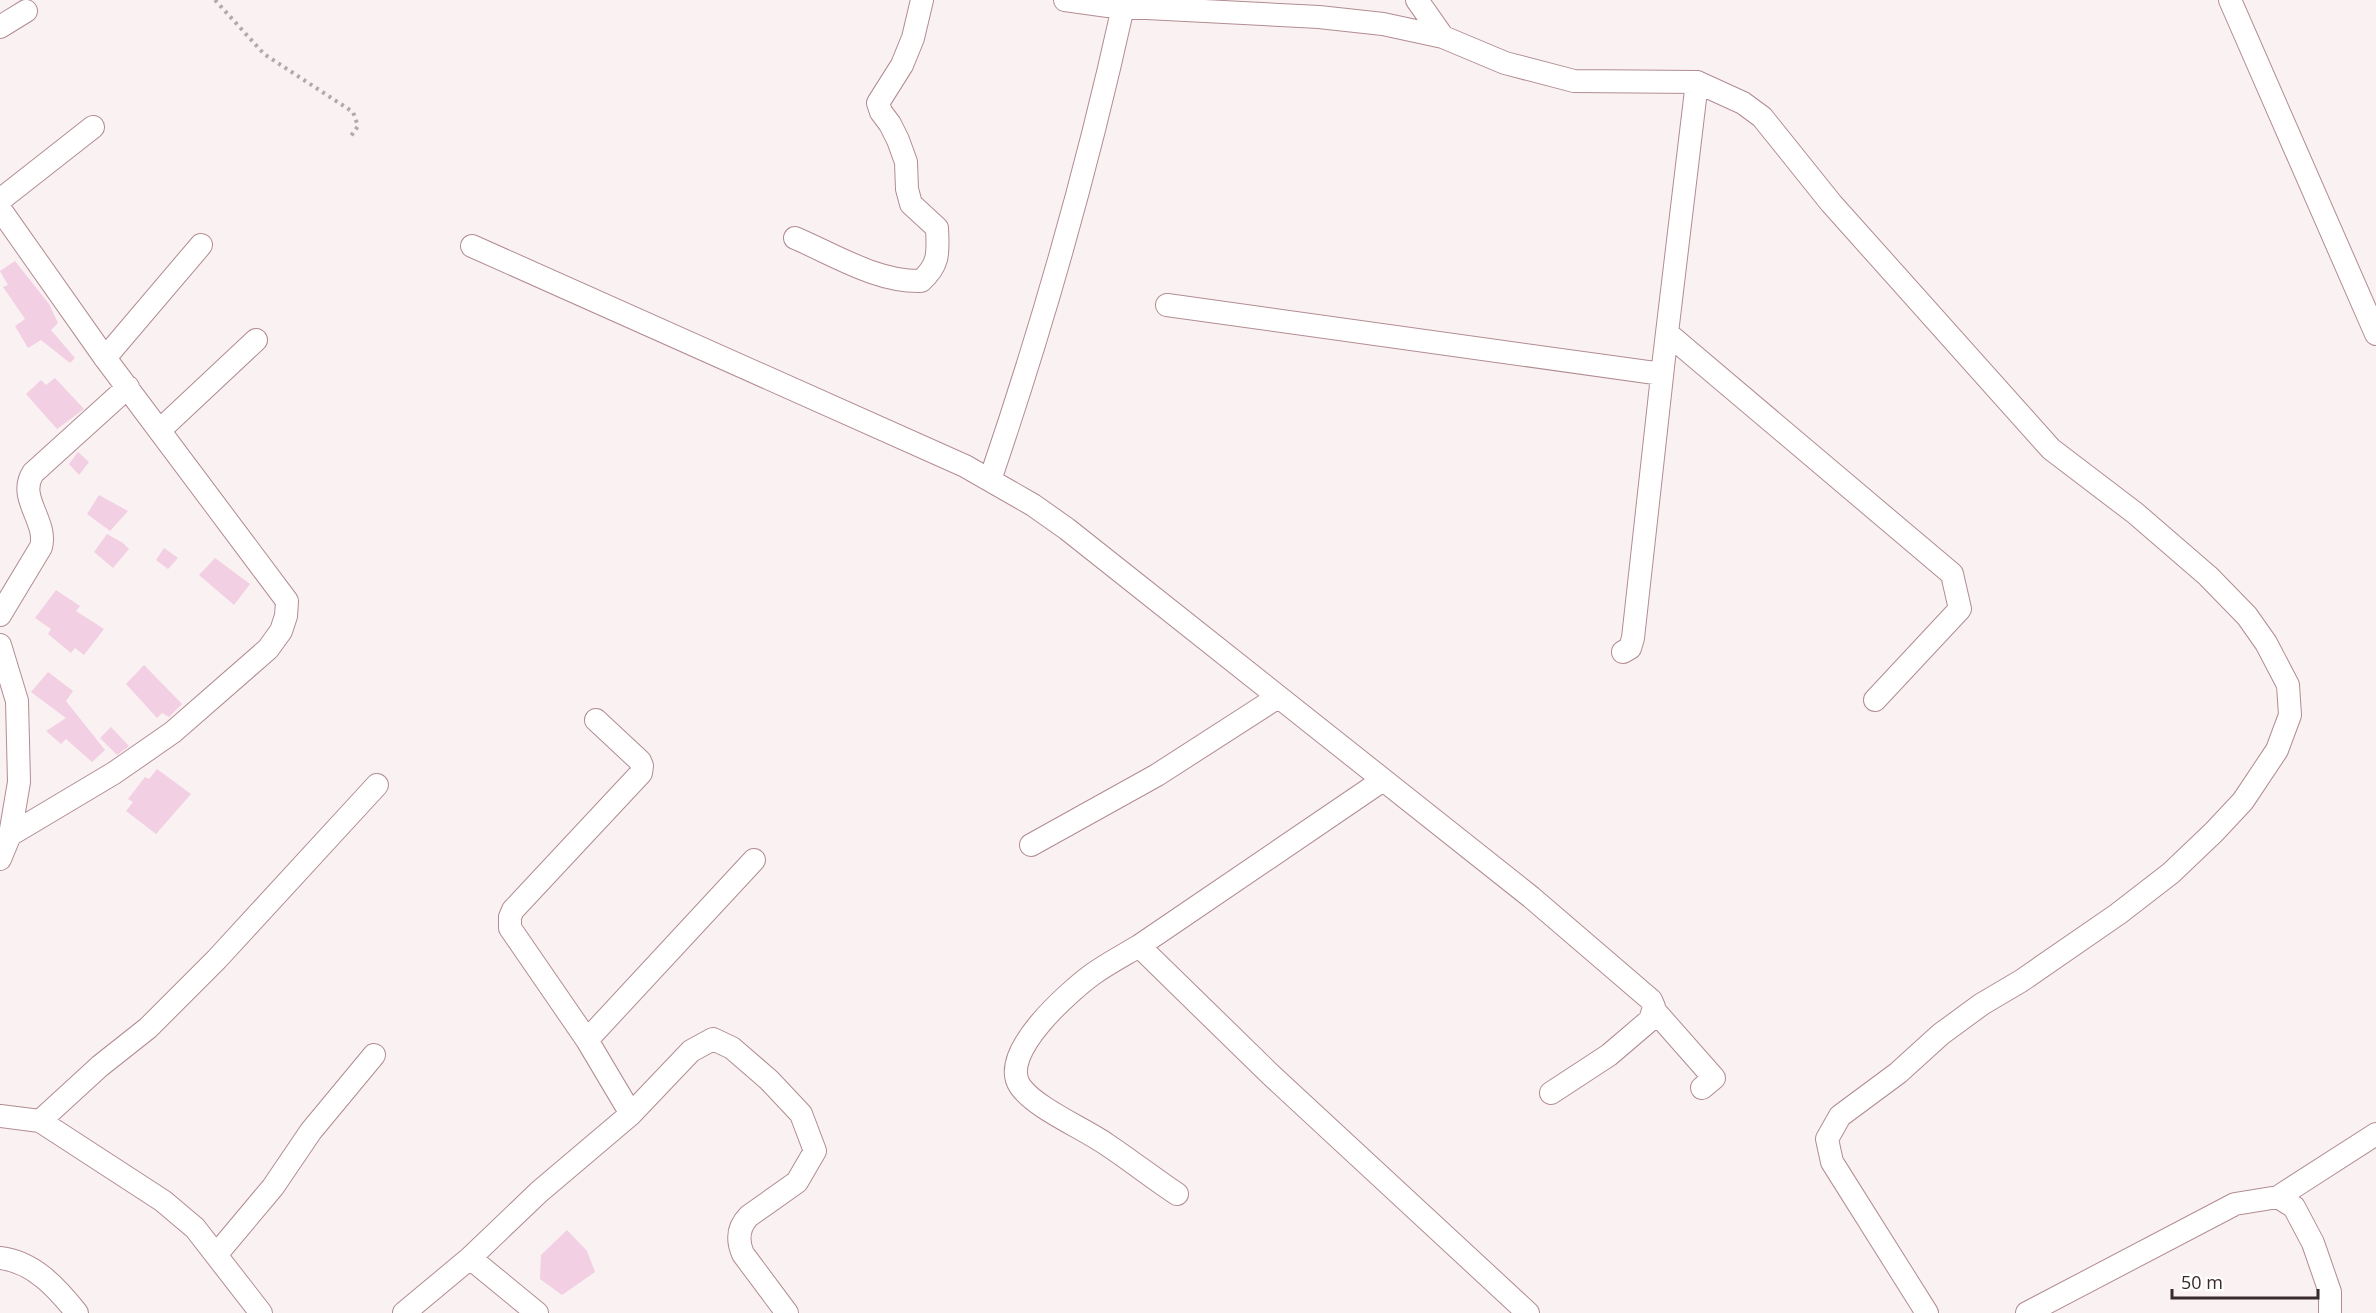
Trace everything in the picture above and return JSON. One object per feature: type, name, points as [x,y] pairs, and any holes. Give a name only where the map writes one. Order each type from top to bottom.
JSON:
[{"type":"street","points":[[795,238],[887,278],[921,281],[930,273],[938,258],[937,228],[911,204],[906,189],[906,162],[898,140],[878,103],[902,65],[913,38],[922,0]]},
{"type":"street","points":[[1065,0],[1123,6],[1319,17],[1383,24],[1443,37],[1505,63],[1574,81],[1697,82],[1743,103],[1762,117],[1831,203],[2051,449],[2135,513],[2208,576],[2247,616],[2266,643],[2283,672],[2290,695],[2290,715],[2286,731],[2265,771],[2243,801],[2171,873],[2109,921],[1941,1034],[1898,1072],[1840,1116],[1827,1139],[1832,1162],[1927,1313]]},
{"type":"street","points":[[1417,0],[1443,37]]},
{"type":"street","points":[[2230,0],[2376,334]]},
{"type":"street","points":[[990,480],[1023,384],[1052,284],[1107,79],[1123,6]]},
{"type":"street","points":[[0,27],[26,11]]},
{"type":"street","points":[[1623,652],[1630,648],[1634,638],[1662,374],[1697,82]]},
{"type":"street","points":[[0,200],[93,127]]},
{"type":"street","points":[[0,209],[105,358],[287,601],[286,616],[281,631],[268,649],[173,732],[114,773],[10,835]]},
{"type":"street","points":[[105,358],[201,245]]},
{"type":"street","points":[[472,246],[965,466],[1067,529],[1540,904],[1644,993],[1653,1004],[1654,1010],[1650,1020],[1609,1055],[1551,1093]]},
{"type":"street","points":[[1167,305],[1662,374]]},
{"type":"street","points":[[1667,333],[1952,574],[1960,609],[1875,700]]},
{"type":"street","points":[[160,430],[256,340]]},
{"type":"street","points":[[0,615],[43,538],[27,491],[28,481],[33,473],[128,387]]},
{"type":"street","points":[[0,859],[10,835],[19,782],[17,701],[1,650]]},
{"type":"street","points":[[1030,845],[1157,775],[1278,697]]},
{"type":"street","points":[[596,720],[640,761],[641,773],[513,910],[510,917],[510,928],[587,1040],[631,1114]]},
{"type":"street","points":[[1177,1194],[1106,1144],[1041,1105],[1020,1086],[1016,1077],[1019,1054],[1059,1002],[1094,974],[1140,946],[1383,780]]},
{"type":"street","points":[[40,1121],[100,1066],[148,1028],[217,959],[377,784]]},
{"type":"street","points":[[587,1040],[754,860]]},
{"type":"street","points":[[1140,946],[1270,1074],[1528,1313]]},
{"type":"street","points":[[1654,1010],[1714,1078],[1702,1088]]},
{"type":"street","points":[[404,1313],[470,1258],[539,1192],[631,1114],[691,1051],[713,1040],[732,1048],[769,1080],[801,1114],[815,1151],[797,1182],[749,1216],[743,1222],[740,1233],[739,1245],[743,1254],[787,1313]]},
{"type":"street","points":[[216,1255],[273,1187],[311,1131],[374,1054]]},
{"type":"street","points":[[0,1116],[40,1121],[163,1201],[195,1228],[261,1313]]},
{"type":"street","points":[[2027,1313],[2235,1204],[2278,1197],[2376,1134]]},
{"type":"street","points":[[2278,1197],[2294,1207],[2313,1243],[2330,1292],[2330,1313]]},
{"type":"street","points":[[0,1258],[31,1268],[58,1288],[77,1313]]},
{"type":"street","points":[[470,1258],[537,1313]]},
{"type":"path","points":[[215,0],[264,54],[353,112],[358,126],[349,139]]},
{"type":"building","points":[[15,261],[49,304],[58,323],[51,330],[75,358],[70,363],[41,340],[28,348],[15,326],[25,319],[3,287],[8,285],[0,271]]},
{"type":"building","points":[[55,378],[84,409],[57,429],[26,394],[41,380],[46,385]]},
{"type":"building","points":[[78,452],[89,462],[79,475],[69,464]]},
{"type":"building","points":[[99,495],[128,511],[110,531],[87,514]]},
{"type":"building","points":[[107,534],[129,549],[113,568],[94,552]]},
{"type":"building","points":[[164,548],[178,558],[168,569],[156,560]]},
{"type":"building","points":[[215,558],[250,584],[234,605],[199,575]]},
{"type":"building","points":[[56,590],[80,606],[76,611],[104,629],[84,655],[75,648],[71,653],[48,634],[51,629],[35,618]]},
{"type":"building","points":[[144,665],[182,704],[169,717],[162,713],[157,718],[126,684]]},
{"type":"building","points":[[48,672],[73,691],[66,701],[105,750],[92,762],[66,739],[61,744],[46,731],[66,718],[31,692]]},
{"type":"building","points":[[111,727],[129,746],[117,755],[100,738]]},
{"type":"building","points":[[157,769],[191,794],[156,834],[126,811],[133,802],[128,799],[145,777],[149,779]]},
{"type":"building","points":[[567,1230],[587,1251],[595,1272],[562,1295],[540,1279],[541,1255]]}]
